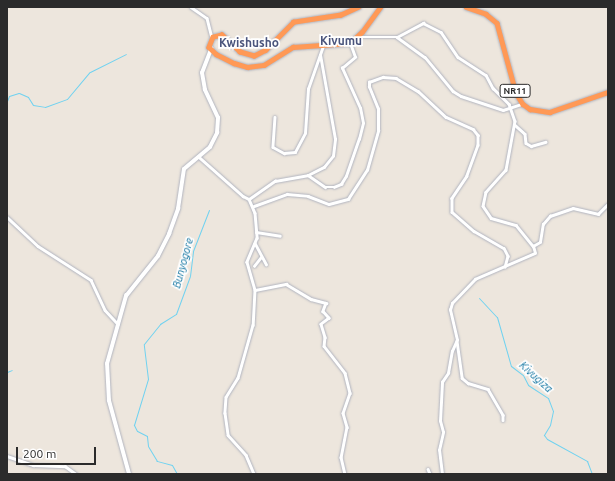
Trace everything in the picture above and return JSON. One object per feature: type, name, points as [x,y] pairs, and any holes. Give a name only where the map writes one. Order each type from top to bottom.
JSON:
[{"type":"highway","points":[[359,7],[341,15],[294,22],[266,50],[254,56],[240,52],[222,35],[212,38],[209,43],[211,50],[234,63],[253,67],[268,64],[290,48],[350,43],[358,37],[380,7]]},
{"type":"highway","name":"NR11","points":[[466,7],[486,14],[499,27],[514,88],[522,104],[535,111],[550,112],[608,92]]},
{"type":"main road","points":[[128,474],[109,402],[106,376],[126,296],[158,256],[169,234],[178,209],[184,169],[210,147],[219,125],[205,90],[202,73],[211,50]]},
{"type":"street","points":[[191,7],[207,18],[212,38]]},
{"type":"street","points":[[358,37],[397,37],[423,23],[433,26],[441,32],[458,57],[486,75],[493,88],[511,108],[515,117],[515,125],[506,170],[486,192],[483,206],[491,218],[516,225],[536,252],[475,279],[452,303],[450,310],[457,340],[462,378],[468,383],[488,389],[503,415],[503,420]]},
{"type":"street","points":[[397,37],[425,57],[457,93],[489,106],[511,108],[522,104]]},
{"type":"street","points":[[308,175],[325,187],[334,187],[340,184],[346,176],[359,139],[363,123],[360,108],[342,68],[355,57],[350,43]]},
{"type":"street","points":[[275,117],[273,147],[284,153],[295,152],[306,133],[308,89],[323,46]]},
{"type":"street","points":[[249,199],[275,182],[308,175],[328,163],[335,144],[331,104],[320,55]]},
{"type":"street","points":[[254,206],[287,194],[308,196],[325,204],[339,203],[348,199],[367,170],[378,131],[378,109],[369,87],[370,82],[379,77],[396,78],[414,88],[446,117],[476,131],[478,145],[467,176],[452,198],[452,212],[474,232],[504,248],[508,256],[505,267]]},
{"type":"street","points":[[515,125],[525,134],[526,143],[531,146],[546,142]]},
{"type":"street","points":[[199,156],[218,171],[243,196],[249,199],[254,206],[256,232],[255,243],[246,262],[255,290],[252,330],[238,378],[226,397],[225,413],[228,435],[246,455],[254,474]]},
{"type":"street","points":[[533,246],[540,242],[546,218],[554,213],[573,208],[598,214],[608,204]]},
{"type":"street","points":[[7,217],[38,246],[91,280],[111,319],[118,325]]},
{"type":"street","points":[[256,232],[280,236]]},
{"type":"street","points":[[255,243],[266,264]]},
{"type":"street","points":[[254,266],[261,257]]},
{"type":"street","points":[[255,290],[286,284],[311,299],[326,303],[323,311],[329,318],[321,324],[325,338],[324,346],[345,373],[350,393],[344,413],[347,427],[341,457],[345,474]]},
{"type":"street","points":[[442,474],[439,450],[443,432],[440,421],[442,382],[448,373],[452,351],[457,340]]},
{"type":"street","points":[[7,456],[33,465],[65,466],[76,474]]},
{"type":"street","points":[[428,469],[430,474]]},
{"type":"waterway","points":[[7,101],[9,96],[19,93],[28,97],[33,105],[45,107],[67,99],[90,72],[126,54]]},
{"type":"waterway","name":"Bunyogore","points":[[177,474],[172,465],[157,461],[148,446],[147,436],[137,431],[134,425],[148,379],[144,344],[160,324],[176,314],[190,276],[193,251],[209,210]]},
{"type":"waterway","name":"Kivugiza","points":[[479,298],[497,317],[511,366],[523,375],[528,385],[548,398],[553,411],[550,425],[544,435],[547,439],[587,461],[592,474]]},
{"type":"waterway","points":[[7,372],[12,370]]},
{"type":"district","name":"Kivumu","points":[[341,41]]},
{"type":"district","name":"Kwishusho","points":[[249,43]]}]
